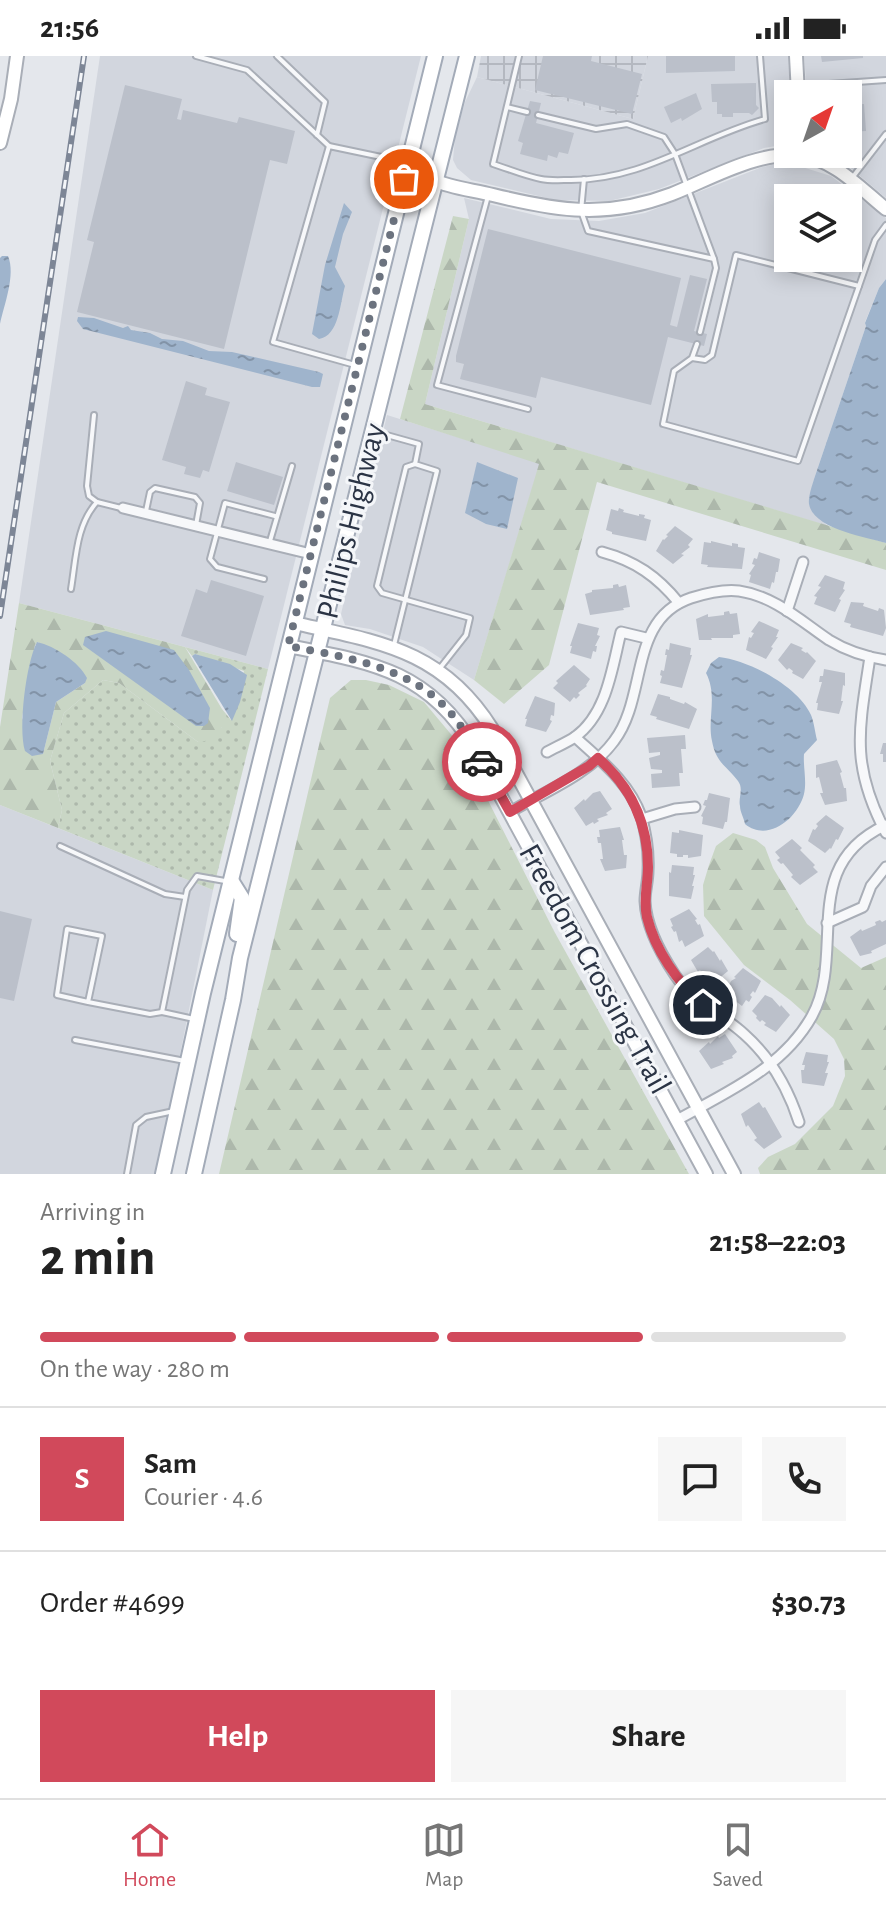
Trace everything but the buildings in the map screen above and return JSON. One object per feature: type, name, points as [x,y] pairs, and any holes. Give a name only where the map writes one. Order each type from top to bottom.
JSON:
[{"type":"main road","name":"Philips Highway","points":[[163,1174],[197,1020],[435,56]]},
{"type":"main road","name":"Philips Highway","points":[[194,1174],[240,958],[467,56]]},
{"type":"main road","points":[[232,882],[242,898],[237,936],[240,958]]},
{"type":"street","points":[[0,143],[17,56]]},
{"type":"street","points":[[796,56],[797,80]]},
{"type":"street","points":[[408,163],[435,181],[547,208],[581,211],[632,207],[756,159],[774,156]]},
{"type":"street","points":[[834,168],[886,209]]},
{"type":"street","points":[[123,508],[311,554]]},
{"type":"street","points":[[602,552],[644,569],[679,603]]},
{"type":"street","points":[[787,611],[803,562]]},
{"type":"street","points":[[510,812],[589,766],[612,744],[627,717],[646,638],[679,603],[704,594],[740,591],[787,611],[830,641],[886,660]]},
{"type":"street","name":"Freedom Crossing Trail","points":[[294,623],[393,647],[439,670],[482,713],[734,1174]]},
{"type":"street","points":[[547,752],[575,737],[598,710],[607,688],[621,632],[646,638]]},
{"type":"street","name":"Freedom Crossing Trail","points":[[288,646],[397,674],[440,701],[461,726],[706,1174]]},
{"type":"street","points":[[677,1120],[771,1064],[812,1016],[827,963],[831,890],[839,870],[862,841],[885,828],[867,791],[859,742],[870,657]]},
{"type":"street","points":[[425,689],[439,670]]},
{"type":"street","points":[[575,737],[626,788],[642,819],[648,857],[647,916],[667,960],[688,992],[744,1034],[771,1064],[799,1122]]},
{"type":"street","points":[[642,819],[675,809],[695,807]]},
{"type":"street","points":[[827,923],[863,907],[871,886],[886,867]]},
{"type":"lane","points":[[196,56],[247,70],[329,146],[408,163]]},
{"type":"lane","points":[[277,56],[325,102],[317,135]]},
{"type":"lane","points":[[519,56],[493,164],[542,180],[609,178],[654,164],[742,125],[765,119],[760,56]]},
{"type":"lane","points":[[862,83],[886,80]]},
{"type":"lane","points":[[507,107],[527,112]]},
{"type":"lane","points":[[538,115],[596,129],[627,124],[664,137],[675,154],[716,268],[700,332]]},
{"type":"lane","points":[[850,180],[886,134]]},
{"type":"lane","points":[[329,146],[273,342],[358,366]]},
{"type":"lane","points":[[584,179],[581,211],[588,231],[714,259]]},
{"type":"lane","points":[[488,194],[437,385],[528,409]]},
{"type":"lane","points":[[697,344],[692,358],[674,371],[663,424],[798,461],[875,240],[886,225]]},
{"type":"lane","points":[[692,358],[705,360],[712,355],[736,255],[859,286]]},
{"type":"lane","points":[[94,415],[87,486],[89,496],[97,502],[123,508]]},
{"type":"lane","points":[[373,432],[419,444],[415,464]]},
{"type":"lane","points":[[393,647],[406,600],[437,471],[415,464],[406,467],[377,586],[382,593],[406,600],[470,618],[466,635],[439,670]]},
{"type":"lane","points":[[269,544],[292,466]]},
{"type":"lane","points":[[145,512],[150,492],[155,488],[195,497],[200,503],[196,525]]},
{"type":"lane","points":[[71,589],[82,524],[97,502]]},
{"type":"lane","points":[[264,579],[217,567],[210,559],[225,503],[275,516]]},
{"type":"lane","points":[[60,846],[165,894],[185,897]]},
{"type":"lane","points":[[162,1012],[187,890],[197,876],[232,882]]},
{"type":"lane","points":[[88,1002],[102,936],[67,929],[57,995],[88,1002],[150,1014],[162,1012],[197,1020]]},
{"type":"lane","points":[[75,1040],[188,1061]]},
{"type":"lane","points":[[127,1174],[136,1125],[146,1117],[177,1111]]},
{"type":"shaded area","points":[[100,56],[421,56],[268,669],[19,603]]},
{"type":"shaded area","points":[[481,56],[648,56],[633,119],[477,77]]},
{"type":"shaded area","points":[[648,56],[788,56],[789,80],[774,80],[774,146],[659,189],[609,201],[555,200],[471,180],[453,160],[455,137],[465,102],[477,77],[633,119]]},
{"type":"shaded area","points":[[804,56],[886,56],[886,198],[851,168],[862,168],[862,80],[806,80]]},
{"type":"shaded area","points":[[774,164],[774,168],[805,168],[831,176],[841,184],[774,184],[774,272],[862,272],[862,200],[886,218],[886,279],[865,322],[809,503],[813,513],[828,526],[425,404],[469,219],[464,198],[551,219],[599,221],[645,213]]},
{"type":"shaded area","points":[[387,415],[540,463],[474,680],[423,647],[370,629],[345,625],[341,614]]},
{"type":"shaded area","points":[[0,805],[213,890],[156,1174],[0,1174]]},
{"type":"green space","points":[[453,216],[469,219],[425,404],[886,543],[886,570],[597,482],[549,665],[504,704],[474,680],[539,464],[400,419]]},
{"type":"green space","points":[[19,603],[185,647],[222,709],[222,727],[211,740],[198,742],[119,683],[103,680],[64,713],[50,761],[62,810],[58,828],[0,805],[0,727]],"holes":[[[38,642],[85,683],[56,702],[43,754],[22,718],[35,645]]]},
{"type":"green space","points":[[185,647],[268,669],[213,890],[58,828],[62,810],[50,761],[64,713],[103,680],[119,683],[198,742],[222,727],[222,709],[231,720],[244,671],[195,654],[192,656]]},
{"type":"green space","points":[[351,680],[389,685],[424,702],[460,745],[554,931],[689,1174],[219,1174],[330,698]]},
{"type":"green space","points":[[733,833],[756,840],[765,847],[773,868],[807,924],[861,968],[886,957],[886,1174],[760,1174],[758,1168],[768,1157],[795,1144],[833,1106],[845,1076],[844,1059],[834,1039],[744,965],[704,916],[703,885],[709,865],[716,846]]},
{"type":"water","points":[[344,203],[352,212],[335,267],[345,286],[335,325],[326,337],[319,339],[312,334],[325,265]]},
{"type":"water","points":[[8,256],[11,272],[0,324],[0,258]]},
{"type":"water","points":[[886,279],[886,543],[830,526],[813,513],[809,501],[865,323],[879,288]]},
{"type":"water","points":[[78,317],[94,318],[123,328],[128,326],[131,330],[183,341],[209,351],[232,352],[319,372],[323,374],[320,387],[83,329],[77,321]]},
{"type":"water","points":[[477,462],[518,478],[507,529],[486,524],[465,513]]},
{"type":"water","points":[[106,631],[174,650],[210,708],[208,723],[196,726],[83,645],[85,637]]},
{"type":"water","points":[[37,642],[66,656],[87,678],[85,683],[56,702],[43,754],[32,756],[25,751],[23,712]]},
{"type":"water","points":[[195,654],[230,664],[247,675],[232,721],[192,656]]},
{"type":"water","points":[[719,657],[744,663],[771,676],[805,704],[812,718],[817,740],[804,754],[805,784],[801,803],[789,819],[772,829],[763,831],[745,824],[740,808],[740,784],[714,748],[712,699],[706,673],[711,663]]},
{"type":"railway","points":[[0,616],[84,56]]},
{"type":"way so far","points":[[404,179],[288,646],[375,667],[415,683],[452,714],[482,762]]},
{"type":"route","points":[[482,762],[510,812],[598,758],[612,771],[626,788],[642,819],[648,869],[645,900],[653,933],[674,974],[703,1005]]}]
